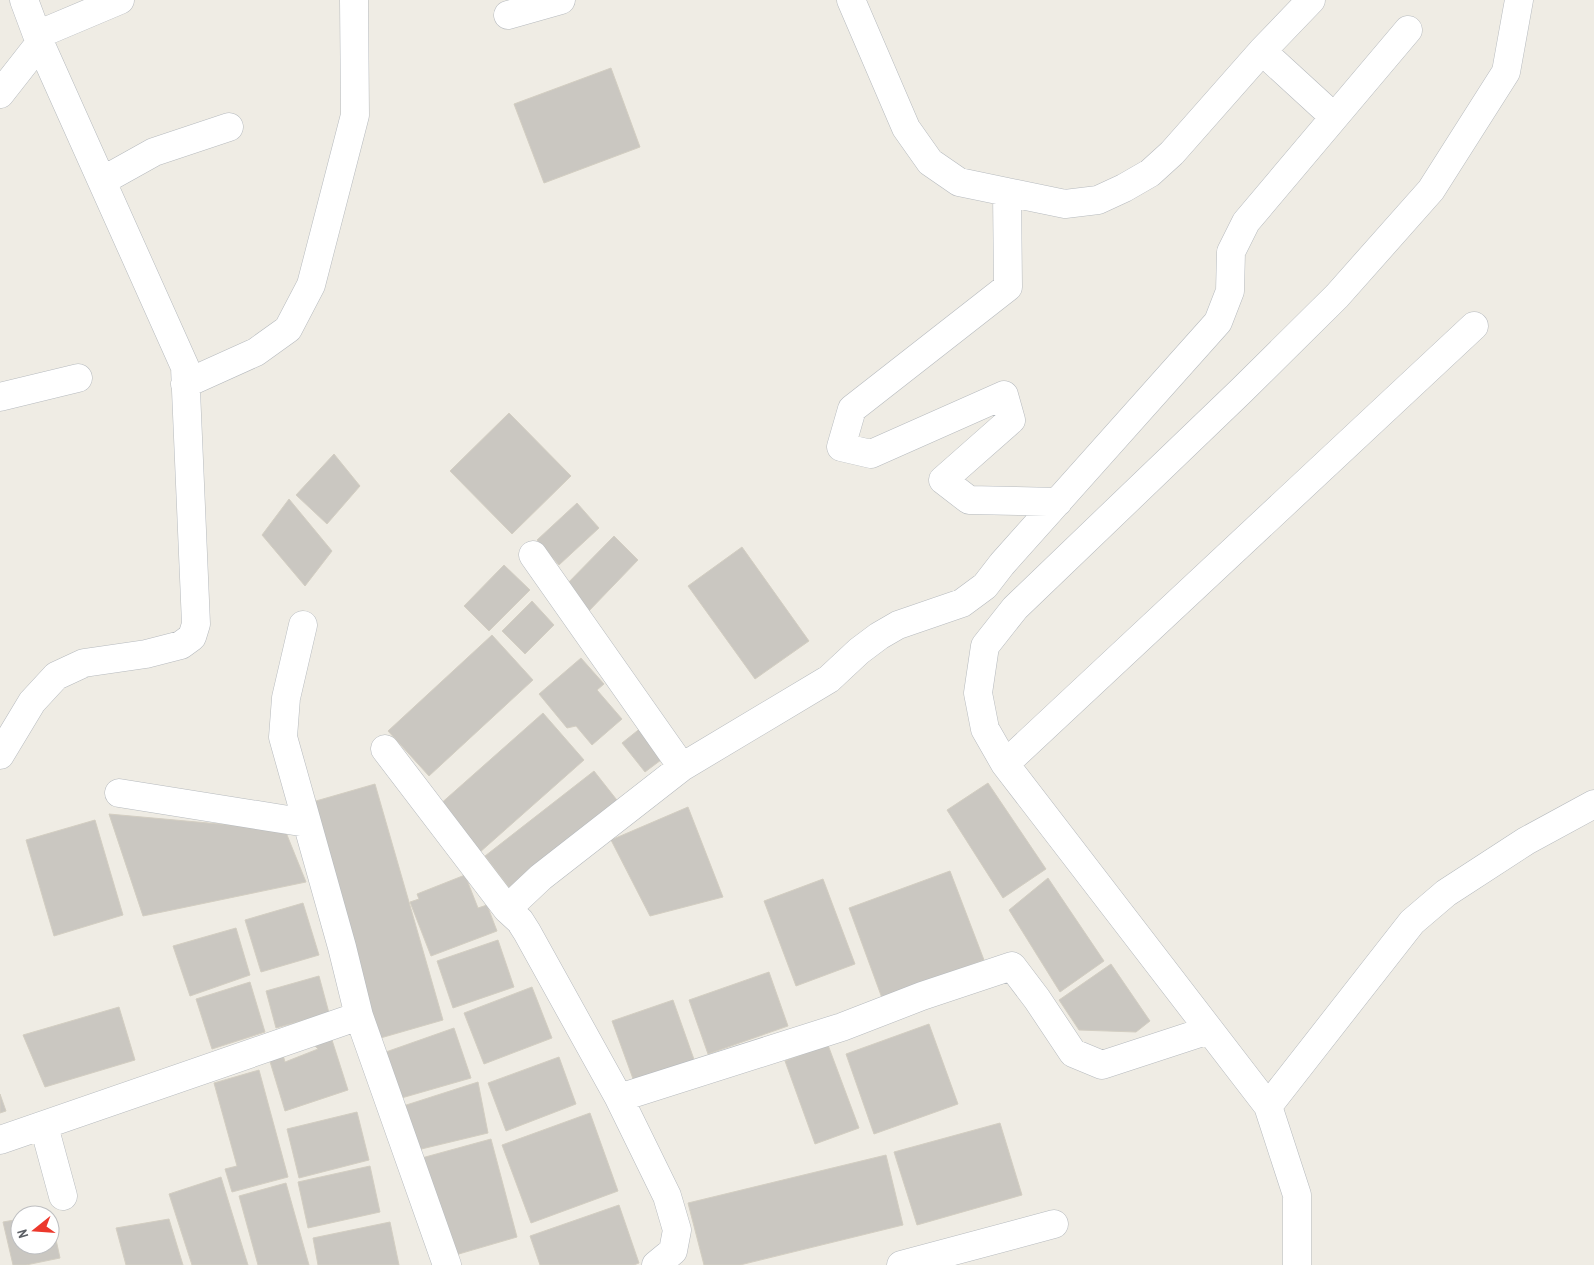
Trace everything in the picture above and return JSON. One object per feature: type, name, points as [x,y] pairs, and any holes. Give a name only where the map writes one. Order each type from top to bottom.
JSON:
[{"type":"street","points":[[0,755],[32,702],[56,676],[84,663],[146,654],[181,645],[192,637],[196,624],[185,368],[38,39],[24,0]]},
{"type":"street","points":[[0,94],[38,39],[120,0]]},
{"type":"street","points":[[185,384],[256,352],[288,329],[311,285],[355,115],[354,0]]},
{"type":"street","points":[[508,15],[561,0]]},
{"type":"street","points":[[851,0],[906,128],[930,162],[959,182],[1066,204],[1098,200],[1150,173],[1172,153],[1310,0]]},
{"type":"street","points":[[1297,1265],[1297,1195],[1268,1106],[1005,764],[984,729],[978,693],[986,646],[1015,608],[1241,391],[1336,296],[1431,190],[1506,72],[1519,0]]},
{"type":"street","points":[[507,909],[541,877],[682,767],[828,679],[879,636],[898,625],[962,603],[985,586],[1002,564],[1218,322],[1230,291],[1231,252],[1246,222],[1408,30]]},
{"type":"street","points":[[1262,51],[1334,117]]},
{"type":"street","points":[[102,182],[154,152],[228,127]]},
{"type":"street","points":[[1007,192],[1008,287],[852,409],[841,447],[871,454],[1004,395],[1011,420],[943,480],[968,500],[1058,502]]},
{"type":"street","points":[[1005,764],[1474,326]]},
{"type":"street","points":[[0,396],[78,378]]},
{"type":"street","points":[[533,555],[682,767]]},
{"type":"street","points":[[303,625],[286,698],[283,738],[342,947],[359,1016],[447,1265]]},
{"type":"street","points":[[385,749],[507,909],[520,921],[619,1098],[667,1196],[677,1230],[673,1251],[660,1264]]},
{"type":"street","points":[[119,793],[307,823]]},
{"type":"street","points":[[1268,1106],[1412,922],[1446,893],[1518,846],[1594,804]]},
{"type":"street","points":[[619,1098],[842,1028],[922,996],[1012,966],[1037,999],[1073,1053],[1102,1065],[1209,1030]]},
{"type":"street","points":[[0,1140],[359,1016]]},
{"type":"street","points":[[44,1126],[63,1196]]},
{"type":"street","points":[[901,1265],[1054,1224]]},
{"type":"building","points":[[611,68],[640,147],[544,183],[514,104]]},
{"type":"building","points":[[509,413],[571,476],[512,534],[450,471]]},
{"type":"building","points":[[334,454],[360,486],[327,524],[296,495]]},
{"type":"building","points":[[289,499],[332,551],[305,586],[262,535]]},
{"type":"building","points":[[577,503],[599,528],[559,565],[537,540]]},
{"type":"building","points":[[614,536],[638,560],[586,614],[561,590]]},
{"type":"building","points":[[742,547],[809,641],[755,679],[688,586]]},
{"type":"building","points":[[504,565],[530,590],[489,631],[464,606]]},
{"type":"building","points":[[532,601],[554,625],[525,654],[502,631]]},
{"type":"building","points":[[492,635],[533,680],[429,776],[388,731]]},
{"type":"building","points":[[581,658],[604,684],[597,690],[622,719],[592,745],[576,726],[567,728],[539,694]]},
{"type":"building","points":[[543,713],[584,760],[479,853],[438,806]]},
{"type":"building","points":[[642,727],[665,757],[645,772],[622,743]]},
{"type":"building","points":[[594,771],[620,804],[511,890],[485,856]]},
{"type":"building","points":[[988,783],[1046,869],[1003,898],[947,810]]},
{"type":"building","points":[[375,784],[443,1020],[377,1039],[309,803]]},
{"type":"building","points":[[688,807],[723,897],[650,916],[611,840]]},
{"type":"building","points":[[109,814],[285,830],[306,882],[143,916]]},
{"type":"building","points":[[95,820],[123,915],[54,936],[26,840]]},
{"type":"building","points":[[950,871],[984,960],[882,998],[849,908]]},
{"type":"building","points":[[465,875],[478,908],[487,905],[497,931],[431,956],[410,902],[419,899],[417,894]]},
{"type":"building","points":[[1048,878],[1104,961],[1060,992],[1009,910]]},
{"type":"building","points":[[823,879],[855,964],[796,986],[764,901]]},
{"type":"building","points":[[303,903],[319,955],[261,972],[245,920]]},
{"type":"building","points":[[236,928],[250,975],[190,996],[173,946]]},
{"type":"building","points":[[498,940],[514,987],[453,1008],[437,961]]},
{"type":"building","points":[[1111,964],[1150,1021],[1136,1032],[1079,1030],[1059,1000]]},
{"type":"building","points":[[769,972],[788,1026],[708,1054],[689,1000]]},
{"type":"building","points":[[319,976],[329,1013],[276,1028],[266,991]]},
{"type":"building","points":[[250,982],[265,1032],[212,1049],[196,999]]},
{"type":"building","points":[[532,987],[552,1038],[484,1064],[464,1013]]},
{"type":"building","points":[[673,1000],[696,1065],[636,1087],[612,1021]]},
{"type":"building","points":[[119,1007],[135,1060],[45,1087],[23,1035]]},
{"type":"building","points":[[929,1024],[958,1104],[874,1134],[846,1054]]},
{"type":"building","points":[[454,1028],[471,1078],[398,1099],[383,1053]]},
{"type":"building","points":[[309,1040],[332,1040],[348,1090],[285,1111],[268,1055],[283,1055],[285,1062],[318,1049]]},
{"type":"building","points":[[828,1045],[859,1128],[815,1144],[785,1061]]},
{"type":"building","points":[[559,1057],[576,1104],[506,1131],[488,1083]]},
{"type":"building","points":[[259,1070],[288,1177],[232,1192],[225,1169],[237,1166],[214,1083]]},
{"type":"building","points":[[478,1082],[488,1133],[413,1151],[397,1108]]},
{"type":"building","points":[[0,1094],[6,1111],[0,1113]]},
{"type":"building","points":[[357,1112],[369,1160],[299,1178],[287,1129]]},
{"type":"building","points":[[590,1113],[618,1191],[531,1223],[502,1145]]},
{"type":"building","points":[[1000,1123],[1022,1195],[917,1225],[894,1152]]},
{"type":"building","points":[[491,1139],[517,1237],[452,1256],[418,1159]]},
{"type":"building","points":[[886,1155],[903,1225],[740,1265],[704,1265],[688,1203]]},
{"type":"building","points":[[370,1166],[380,1212],[308,1228],[298,1182]]},
{"type":"building","points":[[221,1177],[248,1265],[192,1265],[169,1194]]},
{"type":"building","points":[[286,1183],[309,1265],[258,1265],[239,1196]]},
{"type":"building","points":[[619,1205],[639,1263],[634,1265],[540,1265],[530,1236]]},
{"type":"building","points":[[169,1219],[183,1265],[126,1265],[116,1228]]},
{"type":"building","points":[[10,1221],[10,1252],[3,1222]]},
{"type":"building","points":[[390,1222],[399,1265],[318,1265],[313,1238]]},
{"type":"building","points":[[11,1255],[59,1255],[60,1258],[26,1265],[13,1265]]}]
